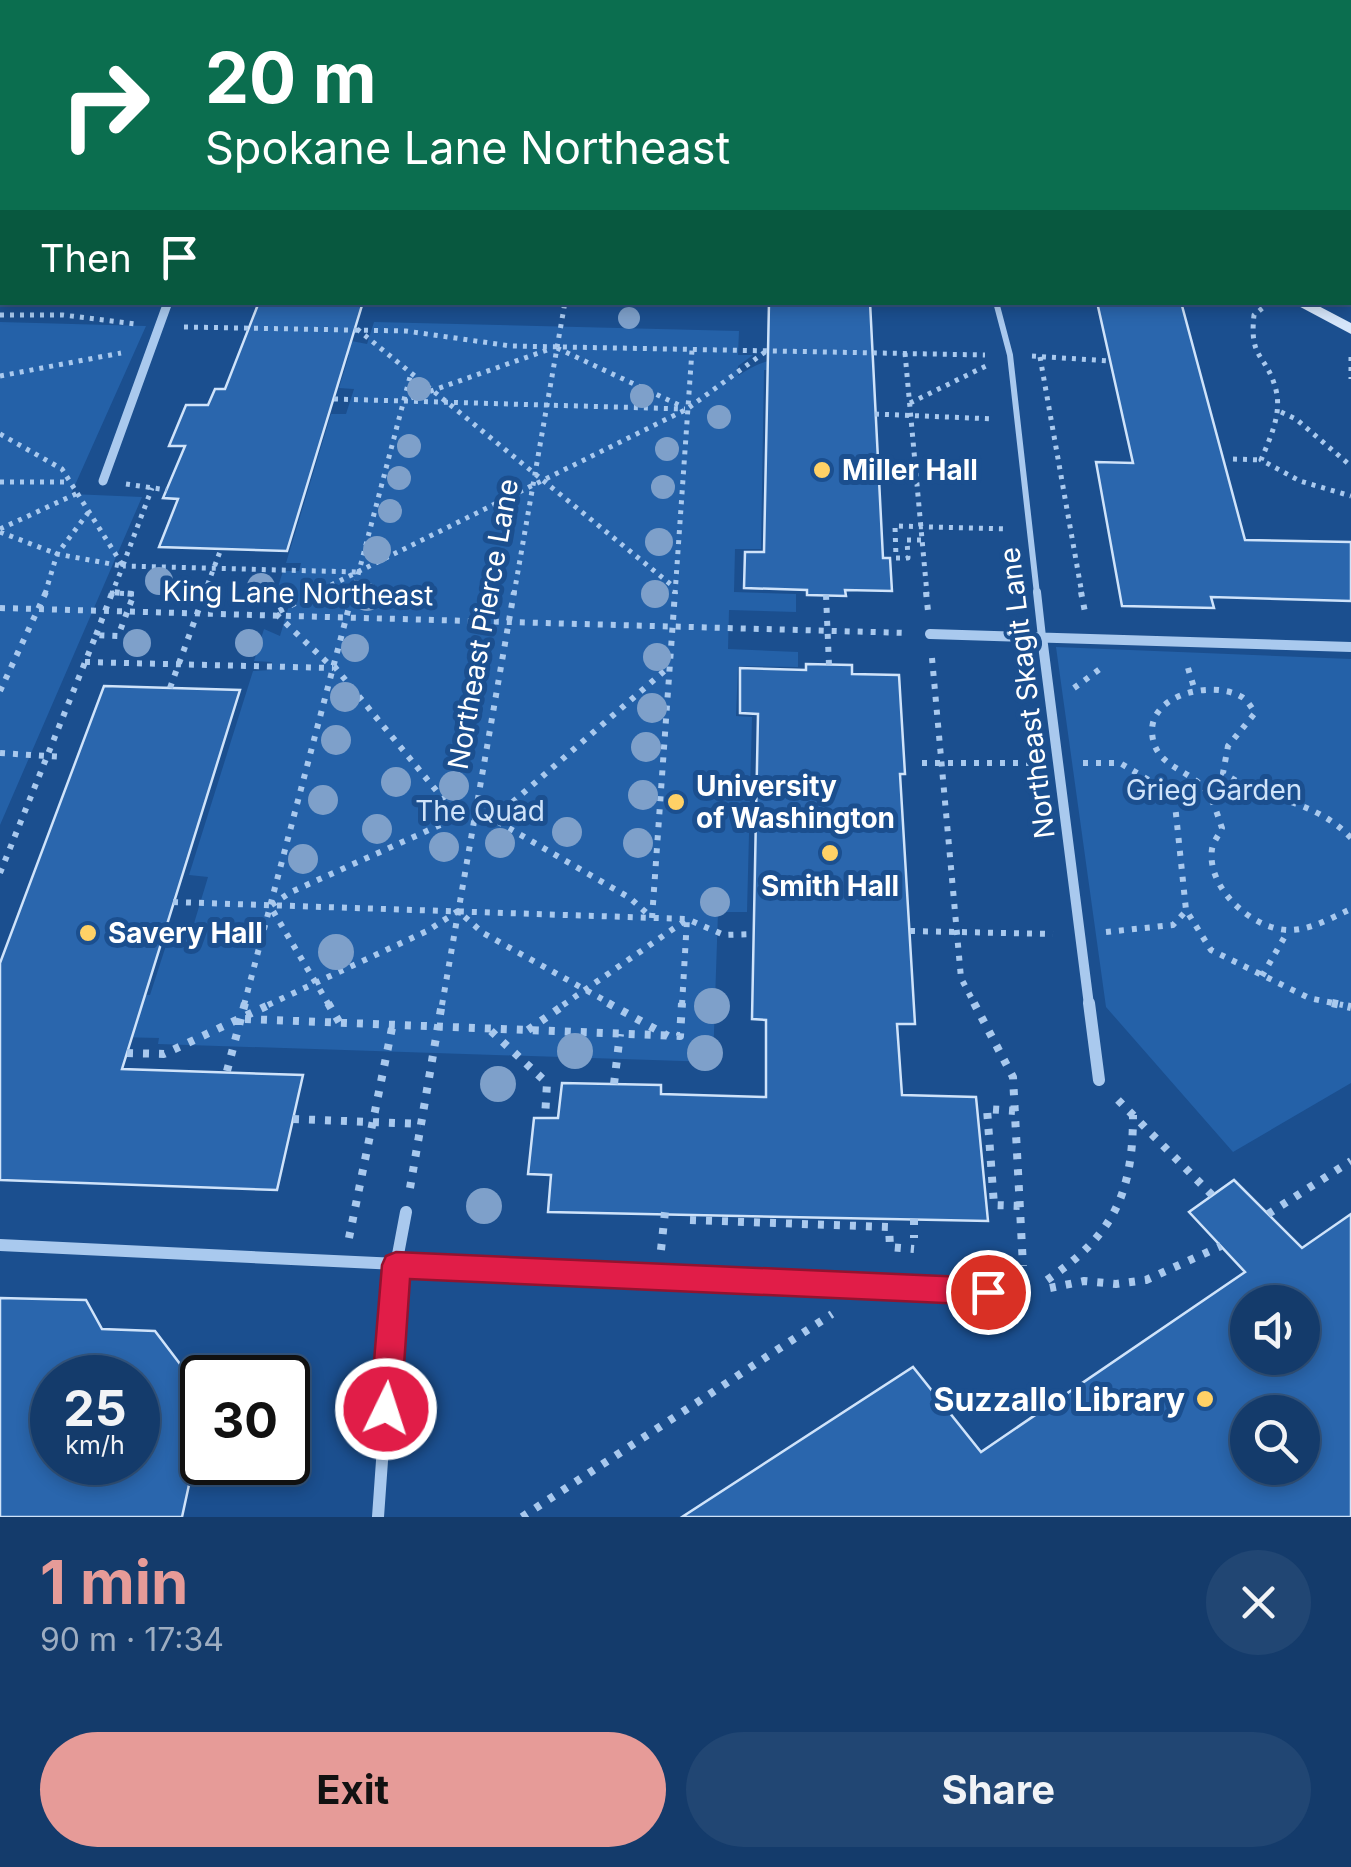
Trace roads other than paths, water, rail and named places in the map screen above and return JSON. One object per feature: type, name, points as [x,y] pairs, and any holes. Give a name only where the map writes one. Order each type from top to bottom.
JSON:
[{"type":"street","points":[[104,481],[167,305]]},
{"type":"street","points":[[1304,305],[1351,330]]},
{"type":"street","points":[[930,634],[1351,646]]},
{"type":"street","name":"Northeast Skagit Lane","points":[[1042,637],[1098,1080]]},
{"type":"street","points":[[378,1517],[396,1265],[406,1212]]},
{"type":"street","points":[[0,1245],[1024,1294]]},
{"type":"lane","name":"Northeast Skagit Lane","points":[[997,305],[1010,355],[1042,637]]},
{"type":"place","name":"Miller Hall","points":[[822,470]]},
{"type":"place","name":"University of Washington","points":[[676,802]]},
{"type":"place","name":"Smith Hall","points":[[830,853]]},
{"type":"place","name":"Savery Hall","points":[[88,933]]},
{"type":"place","name":"Suzzallo Library","points":[[1205,1399]]},
{"type":"park label","name":"Grieg Garden","points":[[1214,790]]},
{"type":"park label","name":"The Quad","points":[[480,811]]}]
